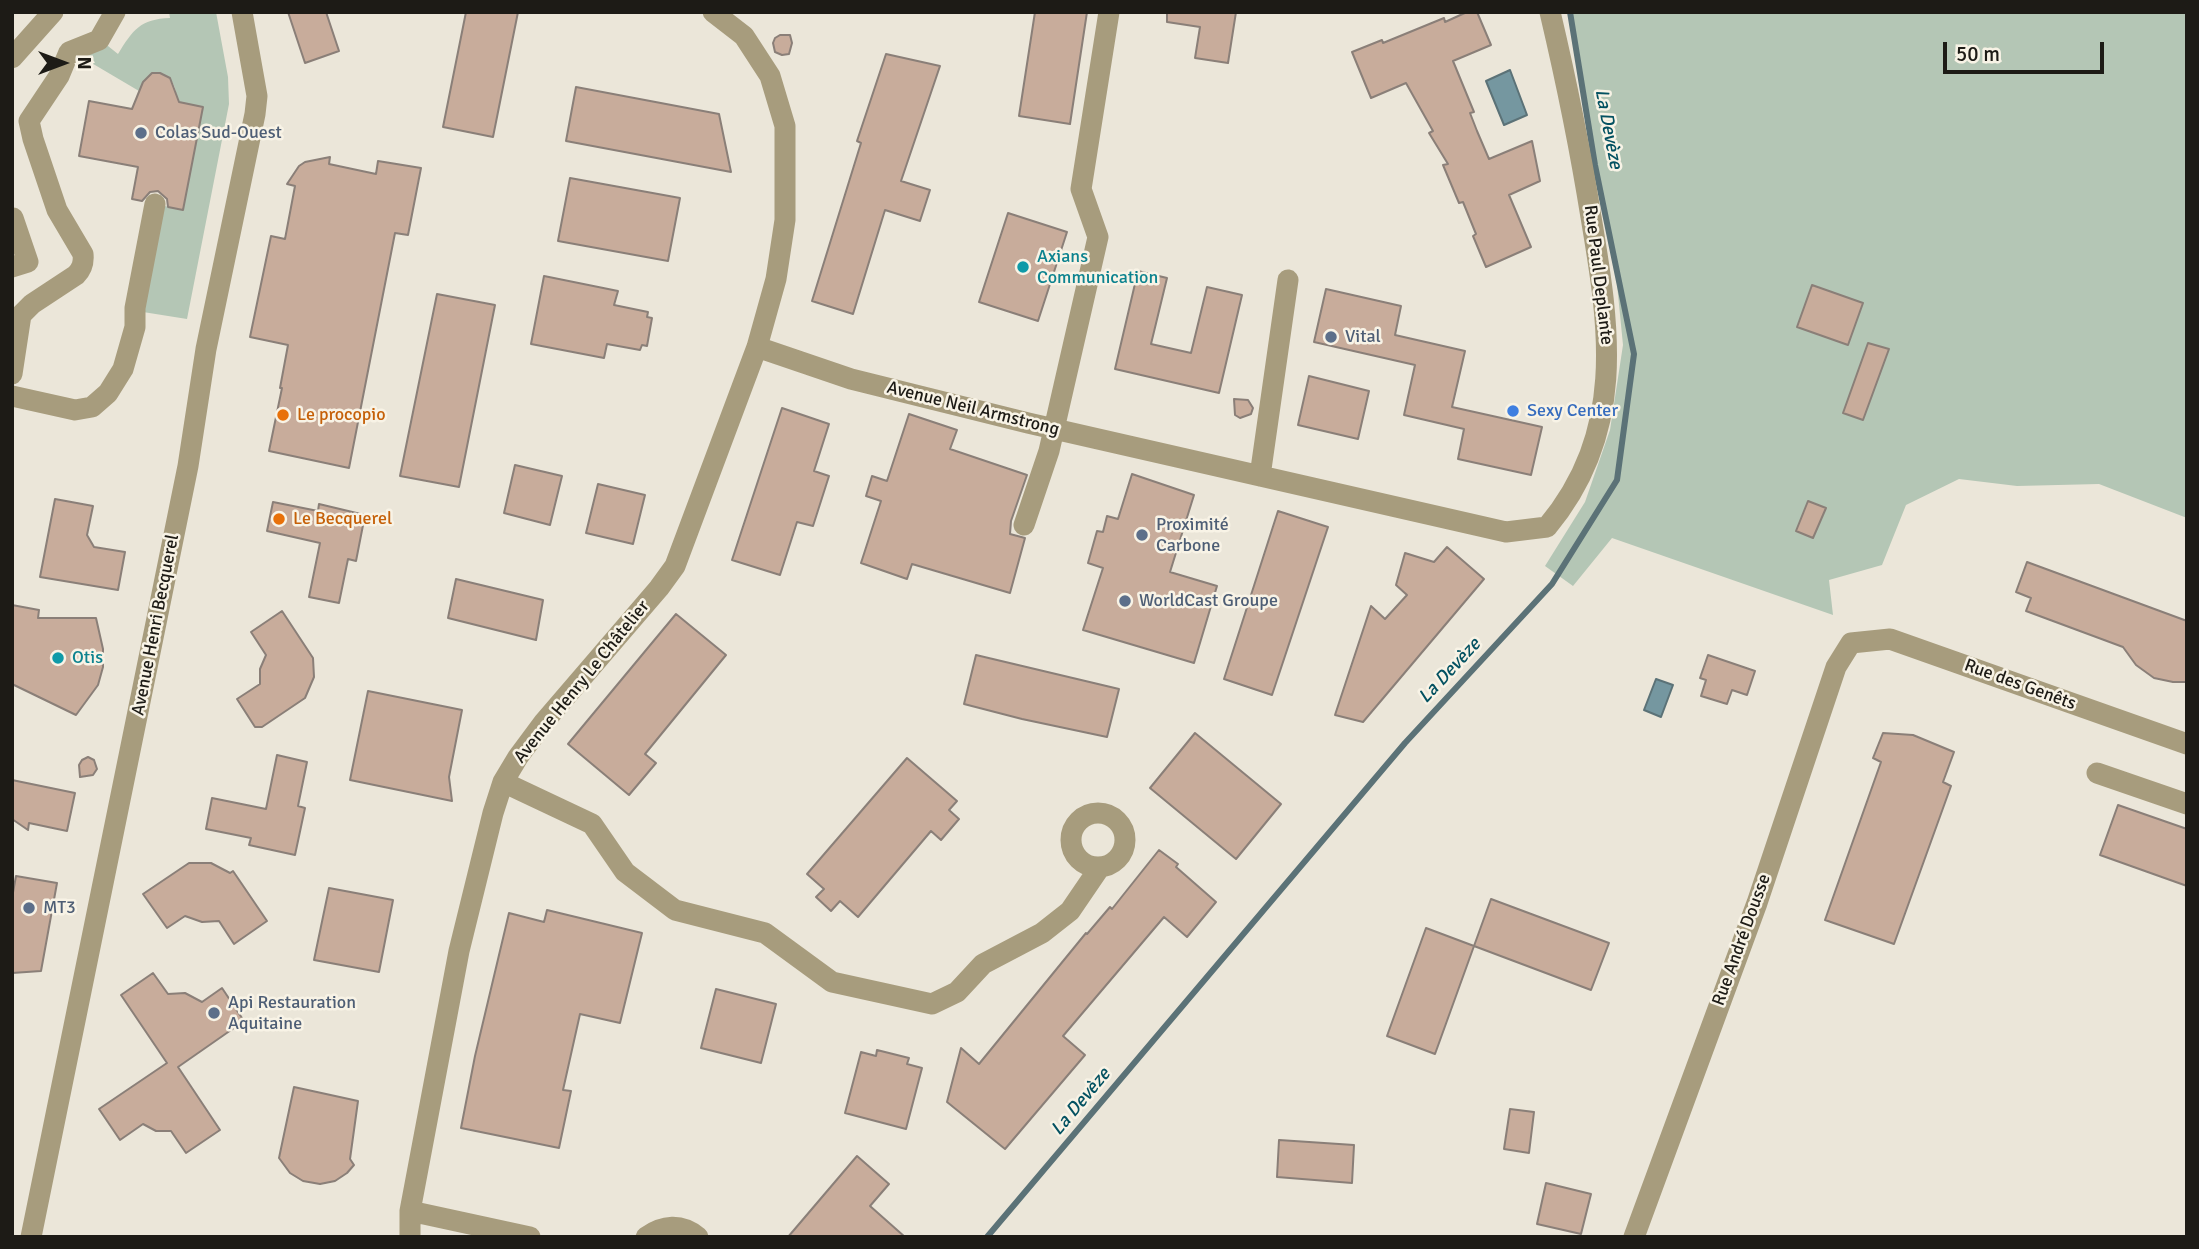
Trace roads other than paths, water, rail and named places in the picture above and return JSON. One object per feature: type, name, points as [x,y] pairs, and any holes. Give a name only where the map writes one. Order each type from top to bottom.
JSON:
[{"type":"street","points":[[12,58],[53,12]]},
{"type":"street","points":[[12,374],[22,314],[32,304],[76,275],[84,260],[57,211],[29,121],[59,76],[69,52],[99,40],[115,12]]},
{"type":"street","name":"Avenue Henri Becquerel","points":[[31,1237],[188,466],[206,349],[255,114],[257,96],[242,12]]},
{"type":"street","points":[[713,12],[744,36],[770,76],[785,126],[785,220],[776,279],[757,347]]},
{"type":"street","points":[[1024,525],[1049,451],[1098,237],[1081,189],[1109,12]]},
{"type":"street","name":"Rue Paul Deplante","points":[[1547,527],[1564,506],[1586,467],[1602,414],[1608,361],[1602,281],[1580,147],[1550,12]]},
{"type":"street","points":[[38,30],[69,52]]},
{"type":"street","points":[[12,396],[75,410],[92,407],[108,393],[122,369],[135,327],[135,308],[155,204]]},
{"type":"street","points":[[12,267],[28,262],[13,218]]},
{"type":"street","points":[[1260,476],[1288,280]]},
{"type":"street","name":"Avenue Neil Armstrong","points":[[757,347],[851,379],[1053,429],[1506,532],[1547,527]]},
{"type":"street","name":"Avenue Henry Le Châtelier","points":[[410,1237],[410,1211],[459,950],[503,782],[517,757],[544,722],[659,588],[674,566],[757,347]]},
{"type":"street","name":"Rue des Genêts","points":[[1851,643],[1890,639],[2186,742]]},
{"type":"street","name":"Rue André Dousse","points":[[1634,1237],[1757,903],[1836,667],[1851,643]]},
{"type":"street","points":[[2097,773],[2187,804]]},
{"type":"street","points":[[503,782],[592,824],[625,873],[675,910],[765,933],[832,982],[932,1004],[957,992],[983,964],[1042,933],[1070,911],[1100,867]]},
{"type":"street","points":[[410,1211],[530,1237]]},
{"type":"street","points":[[646,1237],[655,1230],[680,1227],[698,1237]]},
{"type":"water","points":[[1510,70],[1527,115],[1504,125],[1486,81]]},
{"type":"water","points":[[1656,679],[1673,685],[1661,717],[1644,710]]},
{"type":"waterway","name":"La Devèze","points":[[987,1237],[1405,743],[1552,584],[1617,480],[1634,354],[1595,165],[1570,12]]},
{"type":"place","name":"Colas Sud-Ouest","points":[[141,133]]},
{"type":"place","name":"Axians Communication","points":[[1023,267]]},
{"type":"place","name":"Vital","points":[[1331,337]]},
{"type":"place","name":"Sexy Center","points":[[1513,411]]},
{"type":"place","name":"Le procopio","points":[[283,415]]},
{"type":"place","name":"Le Becquerel","points":[[279,519]]},
{"type":"place","name":"Proximité Carbone","points":[[1142,535]]},
{"type":"place","name":"WorldCast Groupe","points":[[1125,601]]},
{"type":"place","name":"Otis","points":[[58,658]]},
{"type":"place","name":"MT3","points":[[29,908]]},
{"type":"place","name":"Api Restauration Aquitaine","points":[[214,1013]]}]
